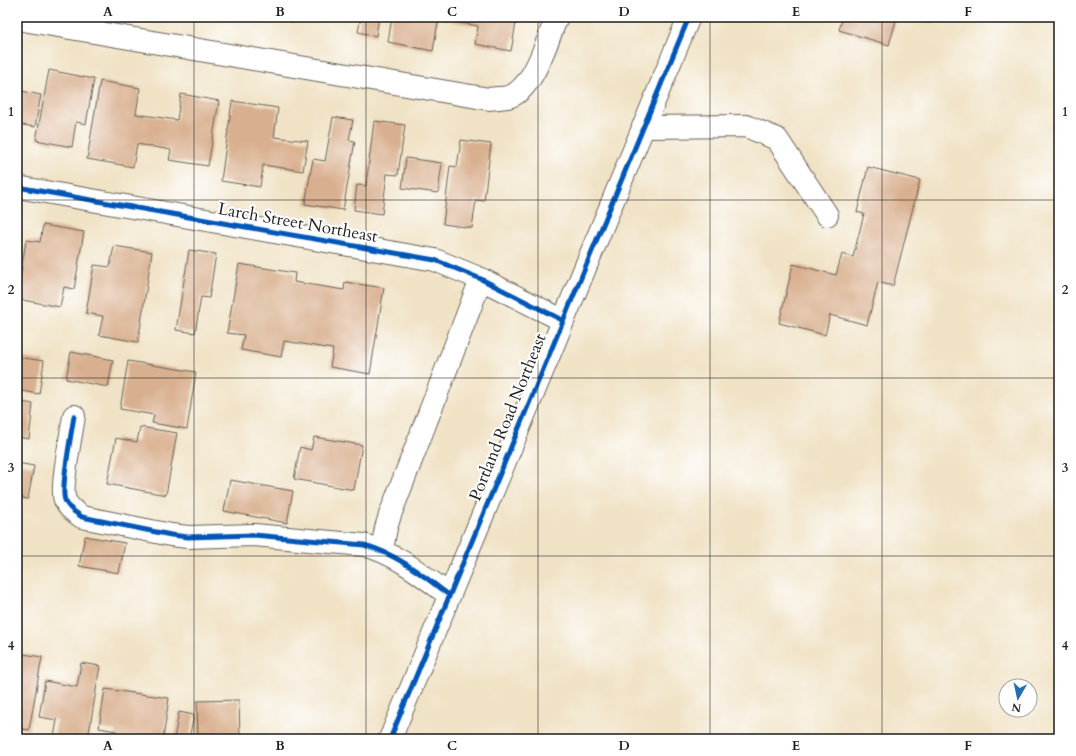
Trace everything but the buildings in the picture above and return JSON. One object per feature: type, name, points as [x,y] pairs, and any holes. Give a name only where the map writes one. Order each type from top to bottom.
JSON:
[{"type":"street","points":[[17,19],[489,99],[509,97],[521,90],[532,75],[557,17]]},
{"type":"street","name":"Portland Road Northeast","points":[[390,739],[562,320],[689,17]]},
{"type":"street","points":[[643,127],[746,126],[777,139],[827,215]]},
{"type":"street","name":"Larch Street Northeast","points":[[17,187],[435,260],[480,279],[562,320]]},
{"type":"street","points":[[382,549],[390,515],[480,279]]},
{"type":"street","points":[[74,416],[65,480],[64,499],[72,510],[82,517],[188,537],[254,534],[364,545],[382,549],[402,560],[449,595]]},
{"type":"cycle path","points":[[390,739],[689,17]]},
{"type":"cycle path","points":[[17,187],[435,260],[481,279],[562,320]]},
{"type":"cycle path","points":[[74,416],[65,473],[64,494],[68,505],[82,517],[188,537],[254,535],[364,545],[398,560],[449,595]]}]
